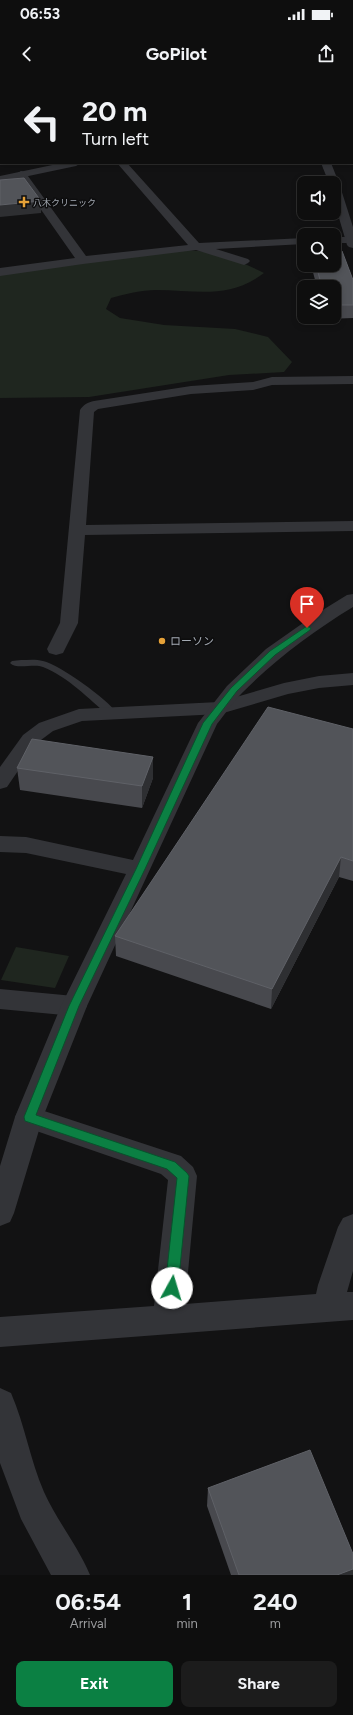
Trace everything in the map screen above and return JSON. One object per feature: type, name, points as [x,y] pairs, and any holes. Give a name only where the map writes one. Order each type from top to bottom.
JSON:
[{"type":"street","points":[[0,179],[70,164]]},
{"type":"street","points":[[123,164],[196,247],[228,255],[244,261]]},
{"type":"street","points":[[326,164],[331,176]]},
{"type":"street","points":[[21,174],[83,260]]},
{"type":"street","points":[[341,207],[352,242],[341,241]]},
{"type":"street","points":[[0,272],[83,260],[196,247],[297,241]]},
{"type":"street","points":[[56,649],[68,623],[87,410],[94,405],[191,390],[253,386],[272,381],[353,380]]},
{"type":"street","points":[[76,530],[353,526]]},
{"type":"street","points":[[0,1213],[29,1117],[74,1006],[208,723],[234,690],[273,653],[319,620],[353,599]]},
{"type":"street","points":[[0,782],[30,739],[46,727],[79,715],[220,708],[284,689],[319,682],[353,678]]},
{"type":"street","points":[[0,844],[26,845],[140,869]]},
{"type":"street","points":[[0,998],[74,1006]]},
{"type":"street","points":[[29,1117],[171,1165],[183,1176],[168,1319]]},
{"type":"street","points":[[0,1332],[341,1307],[333,1285],[353,1227]]},
{"type":"street","points":[[0,1404],[8,1438],[30,1498],[58,1553],[72,1575]]},
{"type":"lane","points":[[15,663],[41,663],[49,666],[76,684],[112,714]]},
{"type":"shaded area","points":[[183,250],[194,250],[215,254],[264,273],[238,287],[212,292],[171,290],[139,291],[111,298],[106,309],[120,318],[164,325],[235,329],[268,337],[292,362],[284,372],[229,375],[89,397],[0,398],[0,273]]},
{"type":"shaded area","points":[[16,947],[69,956],[55,988],[1,980]]},
{"type":"building","points":[[24,178],[41,201],[0,205],[0,180]]},
{"type":"building","points":[[342,251],[353,280],[353,305],[341,305],[341,280],[320,280],[318,272],[341,272]]},
{"type":"building","points":[[268,707],[353,729],[353,861],[341,857],[272,989],[115,936]]},
{"type":"building","points":[[32,739],[153,757],[142,786],[17,768]]},
{"type":"building","points":[[310,1450],[353,1554],[353,1569],[337,1575],[239,1575],[208,1488]]},
{"type":"place","name":"八木クリニック","points":[[24,202]]},
{"type":"place","name":"ローソン","points":[[162,641]]},
{"type":"route","points":[[172,1288],[183,1176],[171,1165],[29,1117],[74,1006],[208,723],[234,690],[273,653],[307,628]]}]
